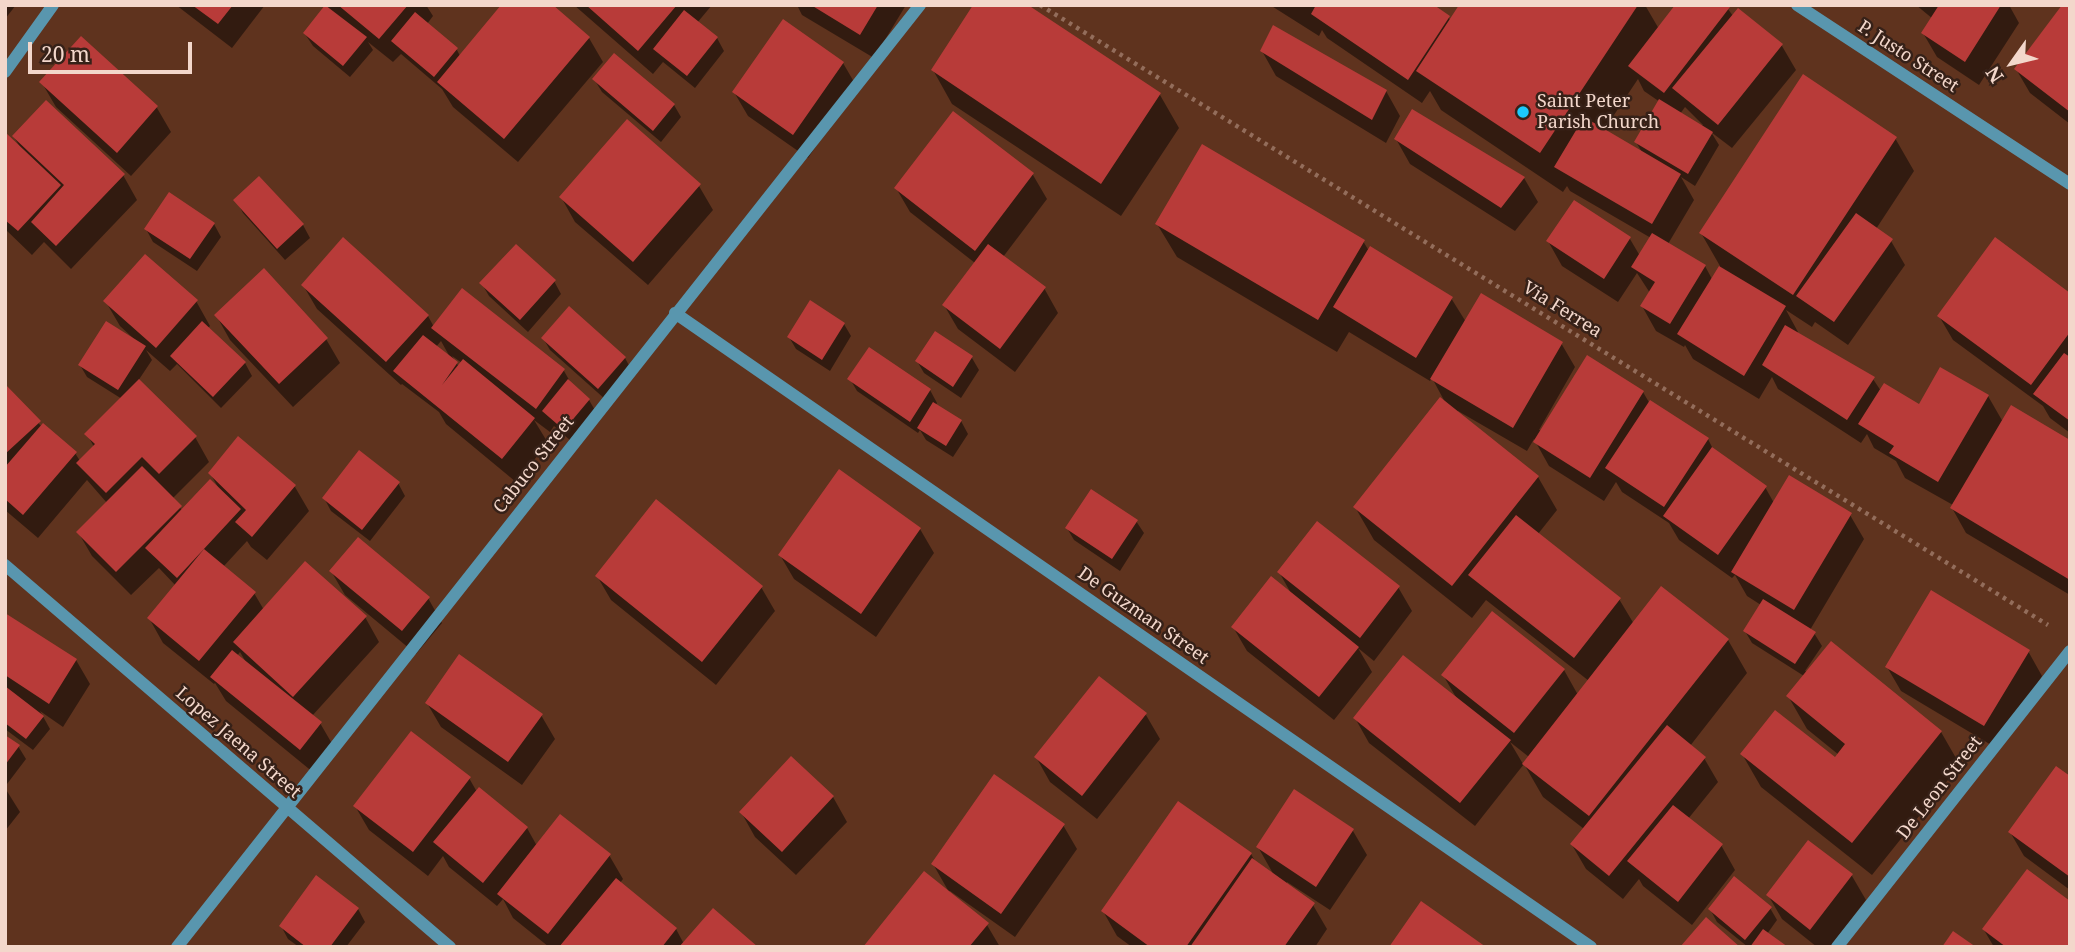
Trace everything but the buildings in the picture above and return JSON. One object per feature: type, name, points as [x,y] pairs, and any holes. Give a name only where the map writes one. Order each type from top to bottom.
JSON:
[{"type":"street","points":[[5,72],[53,5]]},
{"type":"street","name":"Cabuco Street","points":[[177,947],[920,5]]},
{"type":"street","name":"P. Justo Street","points":[[1797,5],[2070,184]]},
{"type":"street","name":"De Guzman Street","points":[[675,313],[1591,947]]},
{"type":"street","name":"Lopez Jaena Street","points":[[5,565],[450,947]]},
{"type":"street","name":"De Leon Street","points":[[1837,947],[2070,651]]},
{"type":"path","name":"Via Ferrea","points":[[1040,5],[2058,631]]},
{"type":"place","name":"Saint Peter Parish Church","points":[[1523,112]]}]
